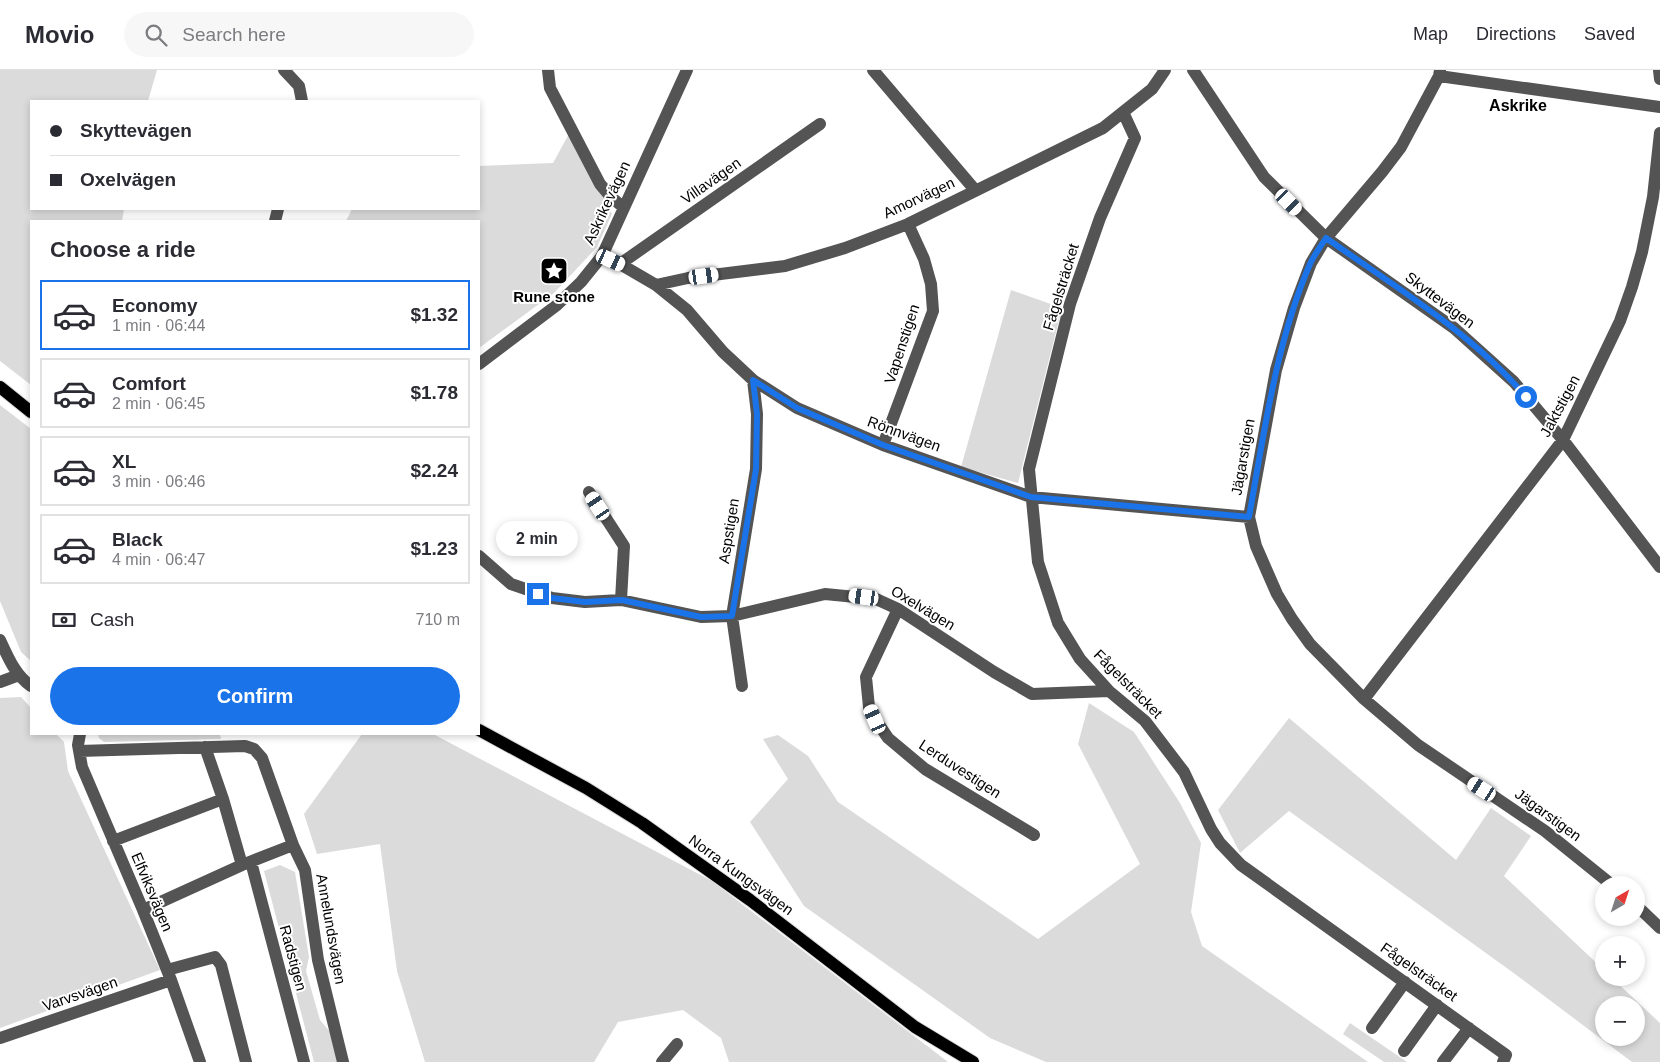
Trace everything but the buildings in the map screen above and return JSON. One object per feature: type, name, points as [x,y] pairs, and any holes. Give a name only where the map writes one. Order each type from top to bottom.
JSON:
[{"type":"main road","points":[[0,387],[30,411]]},
{"type":"main road","name":"Norra Kungsvägen","points":[[480,731],[578,784],[642,823],[750,900],[915,1027],[973,1062]]},
{"type":"street","points":[[284,70],[299,86],[302,100]]},
{"type":"street","points":[[548,70],[550,88],[600,184],[623,207]]},
{"type":"street","name":"Askrikevägen","points":[[480,363],[557,305],[581,282],[602,256],[686,70]]},
{"type":"street","points":[[873,70],[975,190]]},
{"type":"street","name":"Amorvägen","points":[[656,285],[688,278],[785,266],[844,248],[908,224],[1103,128],[1152,89],[1165,70]]},
{"type":"street","name":"Skyttevägen","points":[[1193,70],[1264,177],[1326,238],[1454,328],[1514,382],[1563,440],[1660,567]]},
{"type":"street","points":[[1659,70],[1660,79]]},
{"type":"street","points":[[1440,73],[1660,107]]},
{"type":"street","name":"Jägarstigen","points":[[1440,73],[1418,118],[1401,147],[1326,238],[1310,263],[1294,308],[1276,370],[1249,517],[1256,546],[1277,594],[1310,644],[1364,699],[1418,745],[1545,831],[1601,876]]},
{"type":"street","name":"Fågelsträcket","points":[[1123,112],[1135,138],[1100,218],[1070,304],[1029,469],[1038,562],[1058,623],[1080,658],[1109,691],[1151,728],[1184,772],[1211,829],[1241,865],[1469,1028],[1508,1060]]},
{"type":"street","name":"Villavägen","points":[[620,264],[820,124]]},
{"type":"street","name":"Jaktstigen","points":[[1364,699],[1563,440],[1620,322],[1632,287],[1642,252],[1653,197],[1660,132]]},
{"type":"street","name":"Vapenstigen","points":[[883,445],[933,311],[931,284],[924,259],[908,224]]},
{"type":"street","name":"Rönnvägen","points":[[602,256],[656,285],[687,310],[723,352],[753,380],[797,408],[883,445],[1031,497],[1249,517]]},
{"type":"street","name":"Aspstigen","points":[[742,686],[732,616],[756,469],[757,414],[753,380]]},
{"type":"street","points":[[589,492],[624,546],[622,600]]},
{"type":"street","name":"Oxelvägen","points":[[480,557],[511,584],[552,598],[585,602],[622,600],[701,617],[732,616],[825,594],[876,599],[898,609],[994,672],[1032,694],[1109,691]]},
{"type":"street","name":"Lerduvestigen","points":[[898,609],[866,677],[869,707],[875,719],[888,738],[925,769],[1034,835]]},
{"type":"street","points":[[0,640],[10,662],[19,675],[30,685]]},
{"type":"street","points":[[0,682],[19,675]]},
{"type":"street","name":"Elfviksvägen","points":[[80,735],[79,750],[82,768],[143,910],[169,975],[200,1062]]},
{"type":"street","name":"Annelundsvägen","points":[[205,747],[245,746],[254,749],[262,758],[293,845],[305,870],[318,960],[343,1062]]},
{"type":"street","points":[[79,750],[205,747]]},
{"type":"street","name":"Radstigen","points":[[205,747],[246,864],[304,1062]]},
{"type":"street","points":[[113,841],[223,799]]},
{"type":"street","points":[[143,910],[293,845]]},
{"type":"street","points":[[1645,914],[1660,928]]},
{"type":"street","name":"Varvsvägen","points":[[0,1038],[215,957],[221,964],[246,1062]]},
{"type":"street","points":[[1372,1028],[1405,982]]},
{"type":"street","points":[[1404,1052],[1437,1005]]},
{"type":"street","points":[[1443,1062],[1469,1028]]},
{"type":"street","points":[[662,1062],[677,1044]]},
{"type":"shaded area","points":[[0,70],[157,70],[148,100],[30,100],[30,210],[124,210],[122,220],[30,220],[30,384],[0,361]]},
{"type":"shaded area","points":[[570,132],[612,214],[597,247],[554,293],[480,347],[480,220],[346,220],[352,210],[480,210],[480,166],[553,163]]},
{"type":"shaded area","points":[[1011,290],[1062,308],[1018,483],[961,467]]},
{"type":"shaded area","points":[[0,405],[30,428],[30,660],[21,652],[0,601]]},
{"type":"shaded area","points":[[21,697],[30,707],[30,735],[57,735],[64,742],[68,771],[160,970],[0,1028],[0,698]]},
{"type":"shaded area","points":[[1089,703],[1134,732],[1180,803],[1201,843],[1191,912],[1202,946],[1368,1062],[1046,1062],[990,1038],[804,906],[750,822],[788,779],[763,739],[778,735],[808,756],[838,802],[1038,939],[1140,864],[1078,744]]},
{"type":"shaded area","points":[[1289,718],[1456,860],[1491,808],[1531,836],[1504,876],[1595,962],[1595,986],[1621,986],[1631,996],[1595,996],[1595,1034],[1289,811],[1240,853],[1218,810]]},
{"type":"shaded area","points":[[98,735],[220,735],[221,739],[104,742]]},
{"type":"shaded area","points":[[361,735],[435,735],[712,881],[948,1062],[729,1062],[721,1038],[683,1010],[618,1022],[594,1062],[425,1062],[397,971],[380,844],[317,854],[304,814]]},
{"type":"shaded area","points":[[280,865],[295,872],[309,957],[306,971],[320,1020],[331,1033],[337,1062],[314,1062],[264,871]]},
{"type":"shaded area","points":[[1645,1009],[1660,1023],[1660,1062],[1632,1062],[1611,1046],[1645,1046]]},
{"type":"shaded area","points":[[1350,1023],[1407,1062],[1384,1062],[1343,1034]]},
{"type":"place","name":"Rune stone","points":[[554,271]]},
{"type":"district","name":"Askrike","points":[[1518,105]]},
{"type":"route","points":[[538,594],[552,598],[585,602],[622,600],[701,617],[732,616],[756,469],[757,414],[753,380],[797,408],[883,445],[1031,497],[1249,517],[1276,370],[1294,308],[1310,263],[1326,238],[1454,328],[1514,382],[1526,397]]}]
